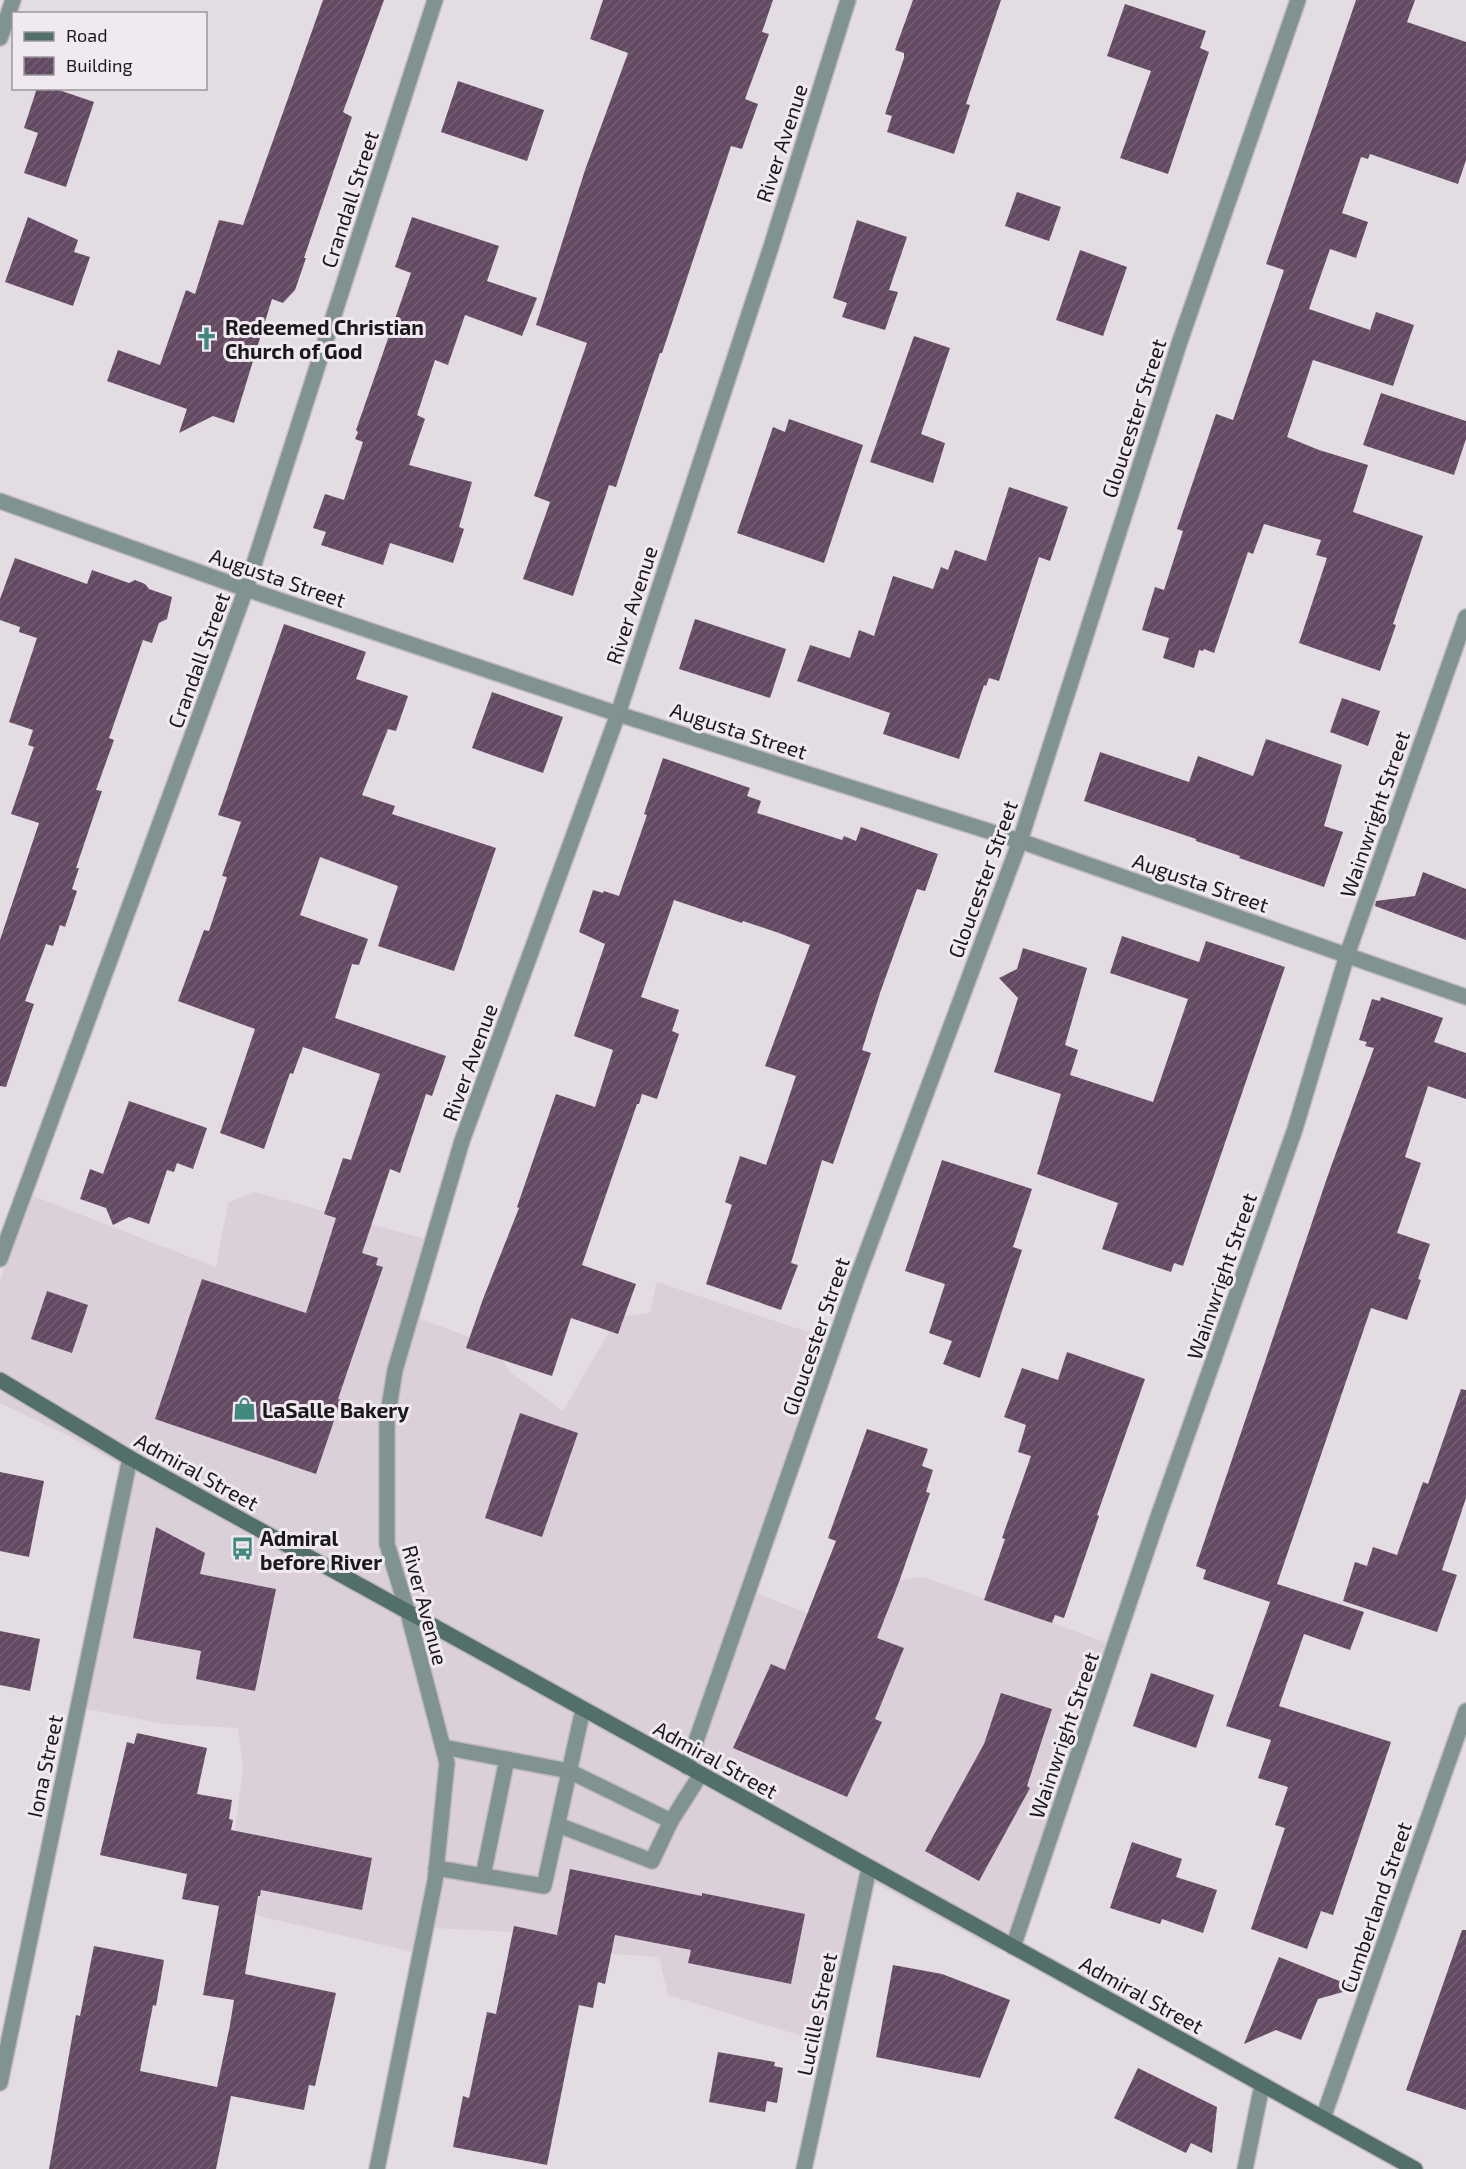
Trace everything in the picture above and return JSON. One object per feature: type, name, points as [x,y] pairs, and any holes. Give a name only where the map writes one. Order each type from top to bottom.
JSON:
[{"type":"main road","name":"Admiral Street","points":[[0,1380],[130,1458],[1415,2169]]},
{"type":"street","points":[[0,38],[14,0]]},
{"type":"street","name":"Crandall Street","points":[[0,1259],[246,589],[435,0]]},
{"type":"street","name":"River Avenue","points":[[377,2169],[436,1868],[447,1763],[408,1613],[387,1544],[387,1420],[395,1370],[462,1142],[618,714],[771,247],[848,0]]},
{"type":"street","name":"Gloucester Street","points":[[687,1767],[852,1292],[1020,841],[1179,344],[1298,0]]},
{"type":"street","name":"Augusta Street","points":[[0,501],[246,589],[618,714],[1020,841],[1466,997]]},
{"type":"street","name":"Wainwright Street","points":[[1013,1947],[1154,1531],[1295,1129],[1347,955],[1466,617]]},
{"type":"street","name":"Iona Street","points":[[0,2083],[130,1458]]},
{"type":"street","points":[[436,1868],[544,1886],[583,1709]]},
{"type":"street","name":"Cumberland Street","points":[[1323,2118],[1466,1711]]},
{"type":"street","points":[[442,1747],[569,1771],[671,1821]]},
{"type":"street","points":[[483,1876],[507,1759]]},
{"type":"street","points":[[558,1825],[652,1861],[671,1821],[701,1774]]},
{"type":"street","name":"Lucille Street","points":[[804,2169],[869,1868]]},
{"type":"street","points":[[1245,2169],[1262,2085]]},
{"type":"shaded area","points":[[255,1192],[425,1239],[429,1250],[412,1316],[492,1345],[510,1372],[563,1411],[618,1317],[650,1313],[657,1282],[829,1339],[755,1593],[869,1636],[889,1583],[926,1578],[1108,1643],[1008,1950],[997,1950],[879,1885],[865,1885],[828,2044],[668,1995],[659,1957],[600,1953],[579,1935],[435,1928],[417,1953],[225,1908],[243,1768],[238,1728],[164,1724],[87,1709],[82,1699],[129,1469],[69,1436],[0,1403],[0,1281],[24,1213],[33,1196],[216,1267],[228,1203]]},
{"type":"building","points":[[323,0],[384,0],[343,112],[352,117],[304,258],[306,258],[295,290],[283,303],[272,299],[234,423],[213,416],[179,433],[187,409],[107,381],[118,350],[160,365],[186,290],[195,294],[219,220],[243,225]]},
{"type":"building","points":[[603,0],[773,0],[762,32],[769,34],[745,99],[758,104],[742,149],[731,146],[616,487],[609,485],[573,596],[523,579],[550,502],[534,496],[587,343],[536,325],[585,170],[628,53],[590,39]]},
{"type":"building","points":[[913,0],[1001,0],[966,104],[970,105],[954,154],[887,132],[892,116],[885,114],[904,58],[904,53],[895,50]]},
{"type":"building","points":[[1356,0],[1415,0],[1407,22],[1466,42],[1466,160],[1458,184],[1370,154],[1368,159],[1361,157],[1342,213],[1368,222],[1356,258],[1330,249],[1309,309],[1370,330],[1376,312],[1414,325],[1393,386],[1313,360],[1287,437],[1319,450],[1368,465],[1353,512],[1423,536],[1393,624],[1396,625],[1380,671],[1299,643],[1327,558],[1316,555],[1321,540],[1264,524],[1253,554],[1248,552],[1214,653],[1204,649],[1199,650],[1194,668],[1163,658],[1169,638],[1142,630],[1155,587],[1164,590],[1183,531],[1177,529],[1216,414],[1233,420],[1284,270],[1266,264]]},
{"type":"building","points":[[1125,4],[1206,31],[1200,48],[1209,52],[1168,174],[1120,158],[1151,71],[1107,56]]},
{"type":"building","points":[[458,81],[544,110],[527,161],[441,132]]},
{"type":"building","points":[[36,90],[59,90],[94,102],[66,187],[24,173],[38,133],[24,128]]},
{"type":"building","points":[[1017,192],[1061,207],[1049,241],[1005,226]]},
{"type":"building","points":[[28,217],[78,240],[74,252],[90,257],[73,306],[5,282]]},
{"type":"building","points":[[412,217],[499,246],[487,281],[537,298],[522,336],[465,315],[448,365],[435,360],[417,415],[425,419],[409,465],[472,482],[459,527],[464,529],[453,563],[390,543],[383,565],[321,545],[326,532],[313,528],[325,494],[344,500],[363,442],[355,439],[358,432],[356,430],[411,273],[395,267]]},
{"type":"building","points":[[857,220],[907,237],[889,290],[898,292],[885,330],[842,317],[847,303],[833,298]]},
{"type":"building","points":[[1080,250],[1127,267],[1103,336],[1056,320]]},
{"type":"building","points":[[914,336],[950,348],[921,434],[945,443],[933,483],[870,462]]},
{"type":"building","points":[[1381,393],[1466,421],[1466,439],[1454,475],[1363,445]]},
{"type":"building","points":[[789,419],[863,445],[824,563],[737,533],[773,427],[785,432]]},
{"type":"building","points":[[1009,487],[1068,507],[1050,561],[1039,557],[999,681],[989,678],[986,686],[984,685],[959,759],[883,734],[890,713],[797,681],[810,645],[850,658],[859,630],[874,636],[893,576],[933,589],[941,567],[948,570],[955,550],[986,561]]},
{"type":"building","points":[[15,558],[87,584],[92,570],[129,583],[135,580],[145,584],[149,589],[172,597],[167,619],[159,623],[152,643],[143,640],[109,738],[114,740],[96,790],[102,791],[76,868],[79,868],[72,889],[77,891],[65,927],[60,925],[53,946],[46,944],[25,1001],[34,1004],[6,1087],[0,1086],[0,940],[39,823],[11,814],[34,747],[28,745],[33,730],[9,722],[37,638],[19,632],[20,627],[0,620],[0,599]]},
{"type":"building","points":[[695,619],[786,649],[770,698],[679,669]]},
{"type":"building","points":[[284,624],[366,652],[356,679],[408,696],[396,731],[388,729],[362,795],[395,806],[392,814],[496,848],[454,971],[378,946],[398,886],[320,857],[300,915],[368,939],[359,965],[352,964],[335,1018],[446,1056],[432,1096],[426,1094],[400,1173],[390,1169],[362,1253],[378,1258],[376,1265],[383,1267],[338,1399],[341,1400],[316,1474],[155,1419],[202,1279],[306,1313],[336,1218],[324,1214],[343,1158],[351,1160],[380,1074],[303,1047],[293,1074],[290,1073],[264,1149],[220,1133],[255,1029],[178,1001],[204,930],[209,931],[227,877],[222,876],[241,822],[218,815]]},
{"type":"building","points":[[492,692],[563,717],[543,773],[472,748]]},
{"type":"building","points":[[1342,698],[1380,711],[1368,746],[1330,732]]},
{"type":"building","points":[[1266,739],[1342,765],[1324,826],[1343,832],[1324,887],[1239,858],[1240,856],[1196,841],[1196,839],[1084,801],[1100,752],[1189,782],[1198,756],[1253,776]]},
{"type":"building","points":[[663,758],[750,788],[747,796],[761,801],[757,813],[842,840],[844,836],[856,841],[861,827],[938,854],[925,891],[917,889],[880,993],[862,1050],[871,1053],[833,1164],[822,1160],[791,1263],[798,1265],[781,1310],[706,1284],[732,1205],[725,1202],[740,1156],[766,1165],[796,1076],[765,1066],[810,945],[674,900],[641,997],[679,1010],[672,1031],[679,1034],[657,1099],[642,1094],[637,1104],[582,1265],[636,1284],[618,1334],[571,1318],[552,1376],[466,1348],[519,1208],[517,1207],[556,1094],[595,1107],[613,1050],[574,1036],[605,944],[579,932],[593,890],[619,896],[647,815],[644,814]]},
{"type":"building","points":[[1423,872],[1466,889],[1466,940],[1375,906],[1376,901],[1415,896]]},
{"type":"building","points":[[1122,936],[1199,962],[1206,941],[1285,967],[1183,1266],[1174,1263],[1171,1272],[1102,1249],[1118,1203],[1037,1174],[1061,1094],[994,1072],[1018,998],[999,978],[1017,969],[1023,948],[1087,968],[1065,1045],[1078,1050],[1070,1075],[1153,1102],[1188,999],[1110,973]]},
{"type":"building","points":[[1381,997],[1443,1018],[1434,1042],[1466,1053],[1466,1099],[1428,1086],[1405,1157],[1421,1163],[1397,1233],[1430,1244],[1418,1279],[1421,1280],[1407,1320],[1371,1308],[1277,1584],[1364,1612],[1350,1650],[1304,1634],[1279,1706],[1391,1742],[1333,1915],[1321,1911],[1307,1949],[1251,1929],[1285,1828],[1275,1825],[1288,1787],[1258,1778],[1271,1740],[1226,1726],[1270,1602],[1203,1579],[1206,1570],[1196,1566],[1328,1175],[1374,1048],[1365,1046],[1367,1042],[1359,1040],[1372,999],[1380,1001]]},
{"type":"building","points":[[129,1101],[207,1128],[193,1169],[177,1163],[174,1172],[167,1170],[149,1224],[129,1217],[113,1225],[106,1208],[80,1199],[90,1169],[103,1174]]},
{"type":"building","points":[[942,1160],[1032,1189],[1013,1247],[1022,1250],[980,1378],[943,1364],[952,1341],[929,1333],[945,1284],[905,1271]]},
{"type":"building","points":[[47,1291],[88,1305],[72,1353],[31,1339]]},
{"type":"building","points":[[1067,1352],[1145,1379],[1097,1515],[1099,1516],[1064,1618],[1055,1615],[1052,1623],[984,1600],[1005,1539],[1002,1538],[1031,1456],[1018,1452],[1026,1425],[1004,1417],[1022,1368],[1058,1380]]},
{"type":"building","points":[[1461,1389],[1466,1390],[1466,1498],[1442,1570],[1457,1575],[1437,1632],[1343,1601],[1355,1562],[1367,1566],[1373,1547],[1397,1555],[1423,1482],[1428,1484]]},
{"type":"building","points":[[520,1413],[578,1433],[542,1537],[485,1518]]},
{"type":"building","points":[[867,1429],[928,1449],[922,1466],[933,1470],[926,1492],[930,1493],[877,1638],[904,1648],[875,1719],[882,1722],[847,1797],[733,1748],[771,1664],[785,1670],[836,1541],[828,1538]]},
{"type":"building","points":[[0,1472],[44,1481],[29,1557],[0,1551]]},
{"type":"building","points":[[156,1527],[205,1553],[200,1574],[276,1589],[255,1691],[196,1679],[201,1651],[133,1638]]},
{"type":"building","points":[[0,1631],[40,1639],[30,1691],[0,1685]]},
{"type":"building","points":[[1151,1673],[1214,1695],[1196,1748],[1133,1726]]},
{"type":"building","points":[[1001,1693],[1052,1709],[1027,1786],[1030,1788],[979,1881],[925,1851],[984,1744]]},
{"type":"building","points":[[137,1733],[207,1748],[197,1794],[232,1800],[229,1819],[233,1820],[231,1830],[372,1858],[362,1910],[261,1890],[258,1896],[245,1974],[336,1993],[315,2086],[309,2085],[304,2110],[231,2096],[216,2169],[49,2169],[76,2015],[80,2016],[94,1946],[164,1960],[156,2006],[153,2005],[140,2071],[217,2087],[230,2025],[234,2000],[203,1995],[219,1906],[182,1899],[187,1874],[100,1855],[127,1742],[134,1744]]},
{"type":"building","points":[[1132,1842],[1182,1859],[1176,1877],[1217,1890],[1203,1933],[1162,1919],[1160,1924],[1110,1908]]},
{"type":"building","points":[[570,1869],[805,1914],[791,1984],[688,1963],[691,1950],[615,1935],[605,1984],[598,1982],[593,2008],[579,2005],[547,2165],[453,2147],[463,2096],[469,2098],[487,2012],[496,2014],[514,1926],[557,1935]]},
{"type":"building","points":[[1462,1930],[1466,1930],[1466,2110],[1406,2090]]},
{"type":"building","points":[[1279,1957],[1357,1988],[1318,1999],[1301,2040],[1276,2030],[1244,2044]]},
{"type":"building","points":[[893,1965],[942,1974],[1010,2000],[980,2078],[876,2057]]},
{"type":"building","points":[[718,2052],[775,2062],[774,2066],[783,2068],[777,2103],[767,2101],[765,2112],[709,2102]]},
{"type":"building","points":[[1138,2068],[1217,2107],[1212,2153],[1191,2143],[1186,2153],[1114,2118]]},
{"type":"place","name":"Redeemed Christian Church of God","points":[[207,338]]},
{"type":"place","name":"LaSalle Bakery","points":[[244,1409]]},
{"type":"place","name":"Admiral before River","points":[[242,1549]]}]
